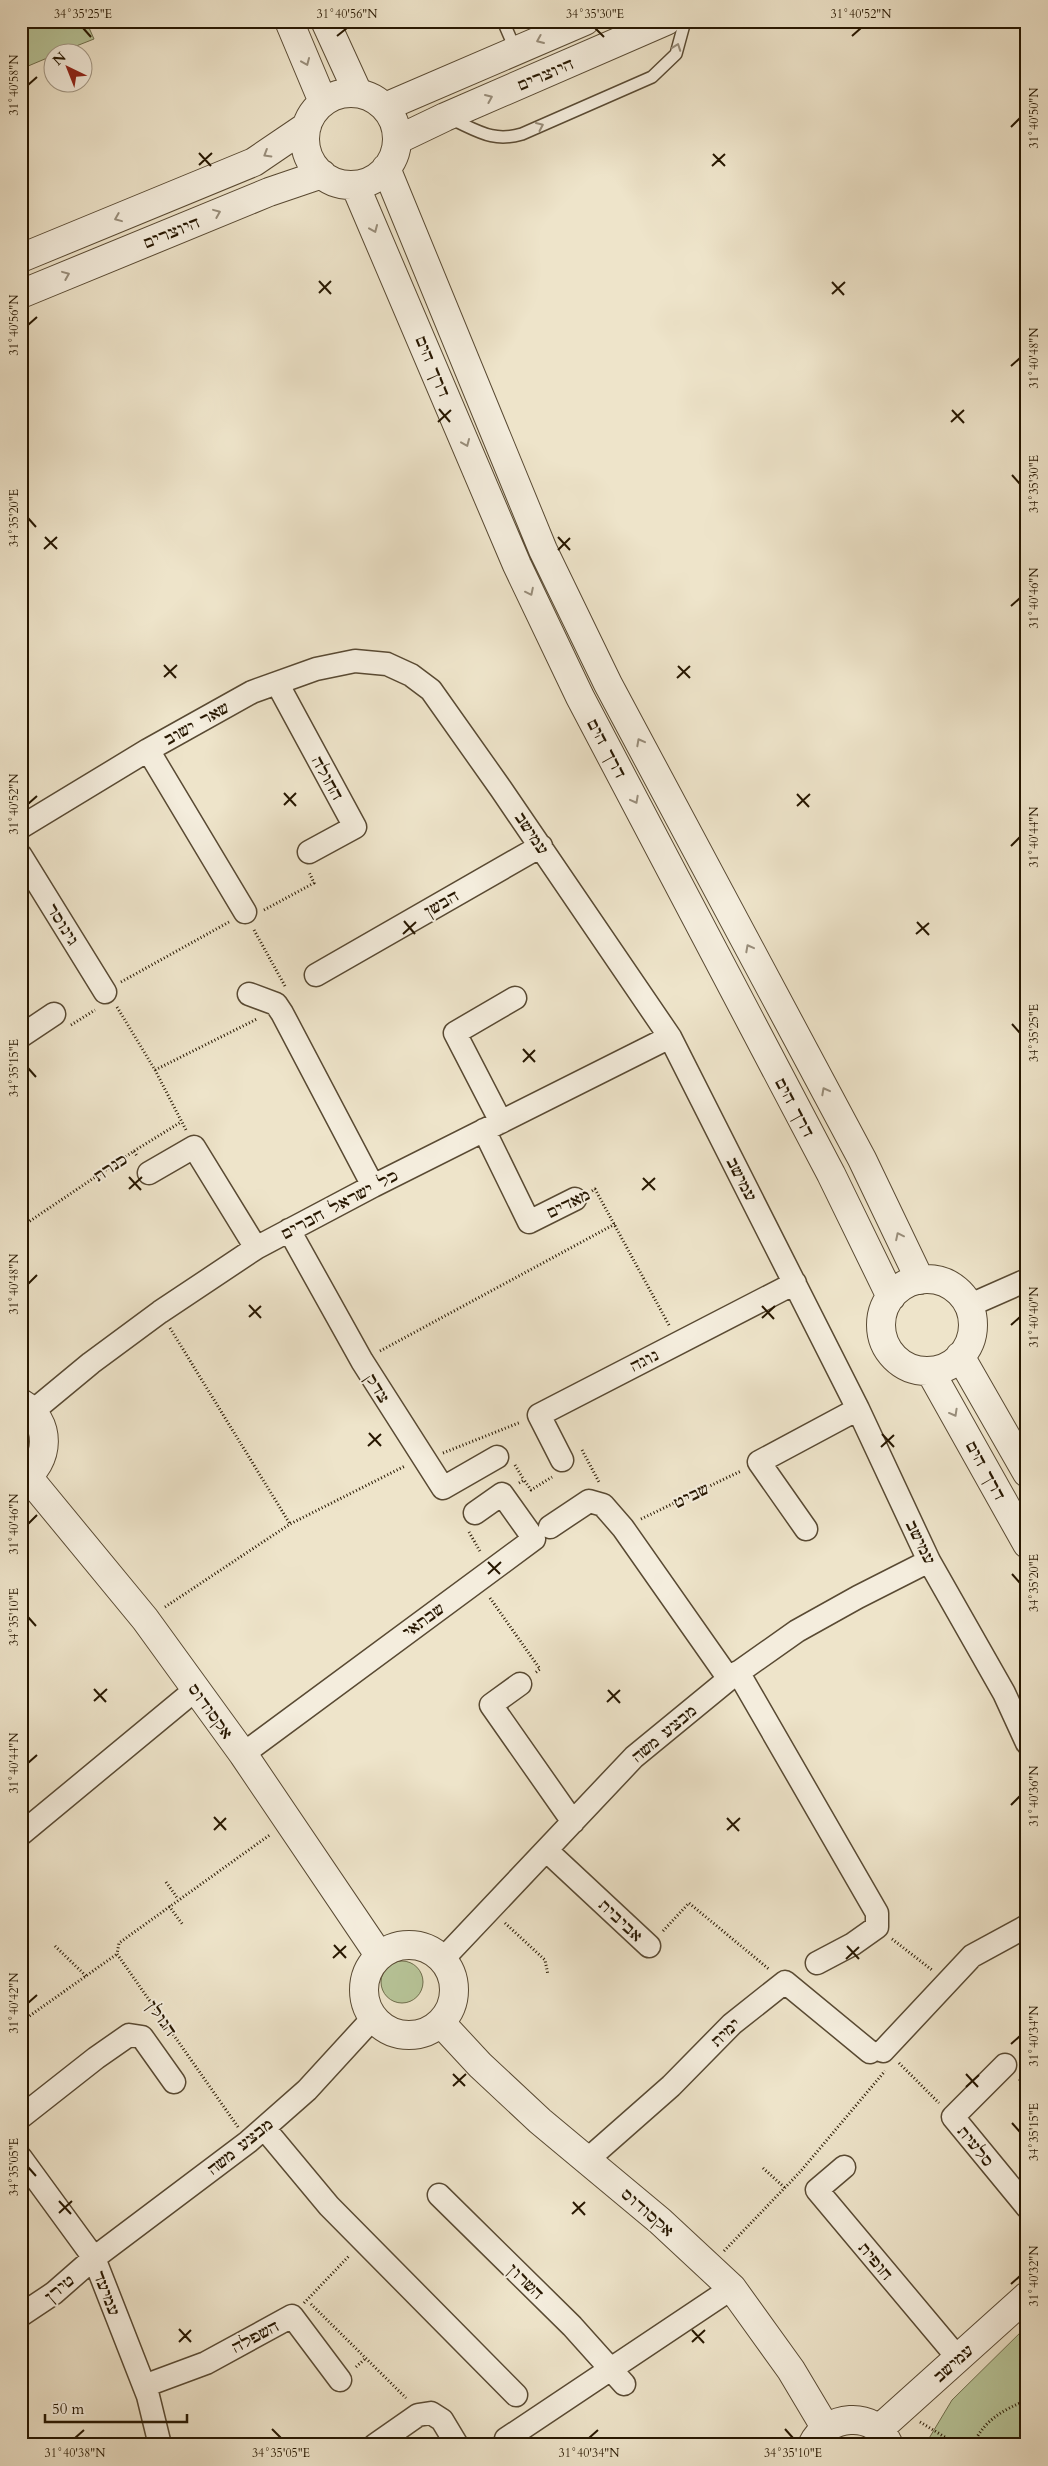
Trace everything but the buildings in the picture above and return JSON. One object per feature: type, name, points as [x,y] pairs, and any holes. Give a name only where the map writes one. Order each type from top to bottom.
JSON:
[{"type":"street","points":[[289,21],[323,102]]},
{"type":"street","points":[[326,21],[358,93]]},
{"type":"street","name":"היוצרים","points":[[385,107],[585,21]]},
{"type":"street","name":"היוצרים","points":[[397,140],[445,117],[666,21]]},
{"type":"street","points":[[346,93],[358,93],[377,100],[385,107],[396,128],[397,140],[396,150],[386,168],[378,177],[355,185],[332,181],[315,168],[305,140],[307,126],[313,113],[323,102],[346,93]]},
{"type":"street","name":"היוצרים","points":[[21,258],[254,162],[307,126]]},
{"type":"street","name":"דרך הים","points":[[386,168],[543,550],[608,684],[862,1159],[920,1280]]},
{"type":"street","name":"היוצרים","points":[[21,294],[269,192],[322,174]]},
{"type":"street","name":"דרך הים","points":[[355,185],[517,564],[580,697],[831,1174],[891,1297]]},
{"type":"street","name":"שאר ישוב","points":[[21,827],[148,750],[252,692],[316,669],[355,661],[387,664]]},
{"type":"street","name":"עמישב","points":[[387,664],[411,674],[430,690],[540,846],[670,1037],[858,1409],[929,1561],[1004,1693],[1027,1743]]},
{"type":"street","name":"החולה","points":[[277,684],[355,827],[309,852]]},
{"type":"street","points":[[148,750],[246,916]]},
{"type":"street","name":"הבשן","points":[[316,975],[540,846]]},
{"type":"street","name":"גינוסר","points":[[21,856],[109,995]]},
{"type":"street","points":[[249,994],[276,1004],[282,1013],[373,1186]]},
{"type":"street","points":[[493,1126],[455,1032],[515,998]]},
{"type":"street","points":[[21,1036],[54,1014]]},
{"type":"street","name":"כל ישראל חברים","points":[[27,1407],[160,1312],[256,1248],[373,1186],[670,1037]]},
{"type":"street","name":"מאדים","points":[[493,1126],[529,1222],[575,1199]]},
{"type":"street","points":[[194,1147],[256,1248]]},
{"type":"street","name":"כנרת","points":[[149,1174],[194,1147]]},
{"type":"street","name":"צדק","points":[[288,1230],[362,1361],[443,1488],[497,1458]]},
{"type":"street","points":[[932,1279],[950,1285],[962,1295],[971,1312],[973,1327],[970,1341],[960,1356],[945,1367],[930,1370],[914,1369],[900,1362],[886,1346],[881,1331],[882,1315],[891,1297],[907,1284],[920,1280],[932,1279]]},
{"type":"street","points":[[968,1306],[1027,1280]]},
{"type":"street","name":"נוגה","points":[[539,1415],[795,1283]]},
{"type":"street","name":"דרך הים","points":[[960,1356],[1027,1473]]},
{"type":"street","name":"דרך הים","points":[[930,1370],[1027,1544]]},
{"type":"street","points":[[25,1479],[38,1466],[44,1452],[45,1438],[41,1423],[27,1407]]},
{"type":"street","points":[[806,1529],[759,1462],[858,1409]]},
{"type":"street","points":[[539,1415],[571,1453]]},
{"type":"street","name":"אקסודוס","points":[[25,1479],[145,1619],[243,1754],[380,1956]]},
{"type":"street","points":[[474,1512],[502,1494]]},
{"type":"street","name":"שבתאי","points":[[243,1754],[534,1539],[502,1494]]},
{"type":"street","points":[[550,1528],[590,1501],[602,1505],[623,1528],[734,1676],[877,1913],[877,1928],[853,1944],[818,1962]]},
{"type":"street","name":"מבצע משה","points":[[443,1959],[634,1758],[734,1676],[797,1632],[858,1597],[929,1561]]},
{"type":"street","points":[[520,1684],[491,1704],[573,1822]]},
{"type":"street","points":[[21,1834],[195,1690]]},
{"type":"street","name":"אביבית","points":[[546,1850],[649,1946]]},
{"type":"street","points":[[786,1982],[884,2057],[946,1982],[972,1956],[1027,1926]]},
{"type":"street","points":[[405,1944],[419,1945],[432,1950],[443,1959],[450,1968],[455,1991],[453,2003],[441,2022],[425,2033],[406,2036],[393,2033],[382,2027],[372,2018],[366,2006],[364,1985],[370,1966],[380,1956],[391,1948],[405,1944]]},
{"type":"street","name":"ימית","points":[[587,2160],[671,2086],[732,2024],[786,1982]]},
{"type":"street","name":"מבצע משה","points":[[94,2258],[256,2135],[307,2090],[372,2018]]},
{"type":"street","name":"אקסודוס","points":[[441,2022],[480,2064],[540,2121],[710,2266],[732,2288],[791,2370],[818,2436]]},
{"type":"street","name":"הגולן","points":[[21,2117],[96,2058],[129,2035],[142,2037],[174,2082]]},
{"type":"street","name":"סלעית","points":[[1005,2066],[954,2118],[1027,2207]]},
{"type":"street","points":[[256,2135],[330,2206],[516,2395]]},
{"type":"street","name":"עמיעד","points":[[21,2158],[94,2258],[148,2396],[160,2445]]},
{"type":"street","name":"חופית","points":[[844,2167],[817,2190],[958,2358]]},
{"type":"street","name":"השרון","points":[[439,2195],[572,2326],[618,2376]]},
{"type":"street","name":"טירן","points":[[21,2315],[54,2293],[94,2258]]},
{"type":"street","points":[[506,2439],[618,2376],[732,2288]]},
{"type":"street","name":"עמישב","points":[[883,2437],[958,2358],[1027,2296]]},
{"type":"street","name":"השפלה","points":[[144,2386],[206,2363],[300,2308],[340,2380]]},
{"type":"street","points":[[375,2445],[418,2415],[431,2413],[442,2420],[457,2445]]},
{"type":"street","points":[[818,2436],[838,2421],[852,2419],[866,2422],[883,2437]]},
{"type":"lane","points":[[503,21],[516,51]]},
{"type":"lane","points":[[445,117],[491,136],[506,139],[522,134],[652,77],[676,54],[685,21]]},
{"type":"path","points":[[54,1014],[65,1029],[109,995],[246,916],[314,883],[300,856],[309,852]]},
{"type":"path","points":[[246,916],[289,991],[316,975]]},
{"type":"path","points":[[109,995],[154,1070],[194,1147]]},
{"type":"path","points":[[154,1070],[262,1017]]},
{"type":"path","points":[[134,1151],[181,1122]]},
{"type":"path","name":"כנרת","points":[[21,1227],[134,1151],[149,1174]]},
{"type":"path","name":"מאדים","points":[[575,1199],[596,1189],[678,1343]]},
{"type":"path","points":[[362,1361],[615,1224]]},
{"type":"path","points":[[160,1312],[290,1524]]},
{"type":"path","points":[[145,1619],[240,1559],[290,1524],[410,1464],[539,1415]]},
{"type":"path","points":[[502,1494],[524,1480],[531,1490],[567,1467],[571,1453]]},
{"type":"path","points":[[571,1453],[606,1496],[602,1505]]},
{"type":"path","name":"שביט","points":[[623,1528],[759,1462]]},
{"type":"path","points":[[478,1581],[540,1669],[520,1684]]},
{"type":"path","points":[[21,2022],[117,1954],[119,1943],[289,1821]]},
{"type":"path","points":[[166,1882],[178,1899]]},
{"type":"path","name":"אביבית","points":[[649,1946],[689,1903],[786,1982]]},
{"type":"path","points":[[169,1906],[183,1925]]},
{"type":"path","points":[[490,1909],[545,1960],[548,1975]]},
{"type":"path","points":[[877,1928],[946,1982]]},
{"type":"path","points":[[55,1946],[86,1976]]},
{"type":"path","name":"הגולן","points":[[117,1954],[256,2135]]},
{"type":"path","points":[[710,2266],[785,2188],[884,2057],[954,2118]]},
{"type":"path","points":[[763,2168],[785,2188]]},
{"type":"path","points":[[363,2240],[300,2308],[412,2404],[418,2415]]},
{"type":"path","points":[[973,2445],[979,2431],[1000,2412],[1027,2400]]},
{"type":"path","points":[[916,2419],[958,2445]]},
{"type":"green space","points":[[21,21],[86,21],[94,39],[86,42],[42,42],[42,60],[21,69]]},
{"type":"green space","points":[[406,1961],[414,1964],[420,1970],[423,1982],[420,1994],[414,2000],[398,2003],[390,2000],[384,1994],[381,1978],[384,1970],[390,1964]]},
{"type":"green space","points":[[1027,2326],[1027,2445],[925,2445],[952,2400]]}]
